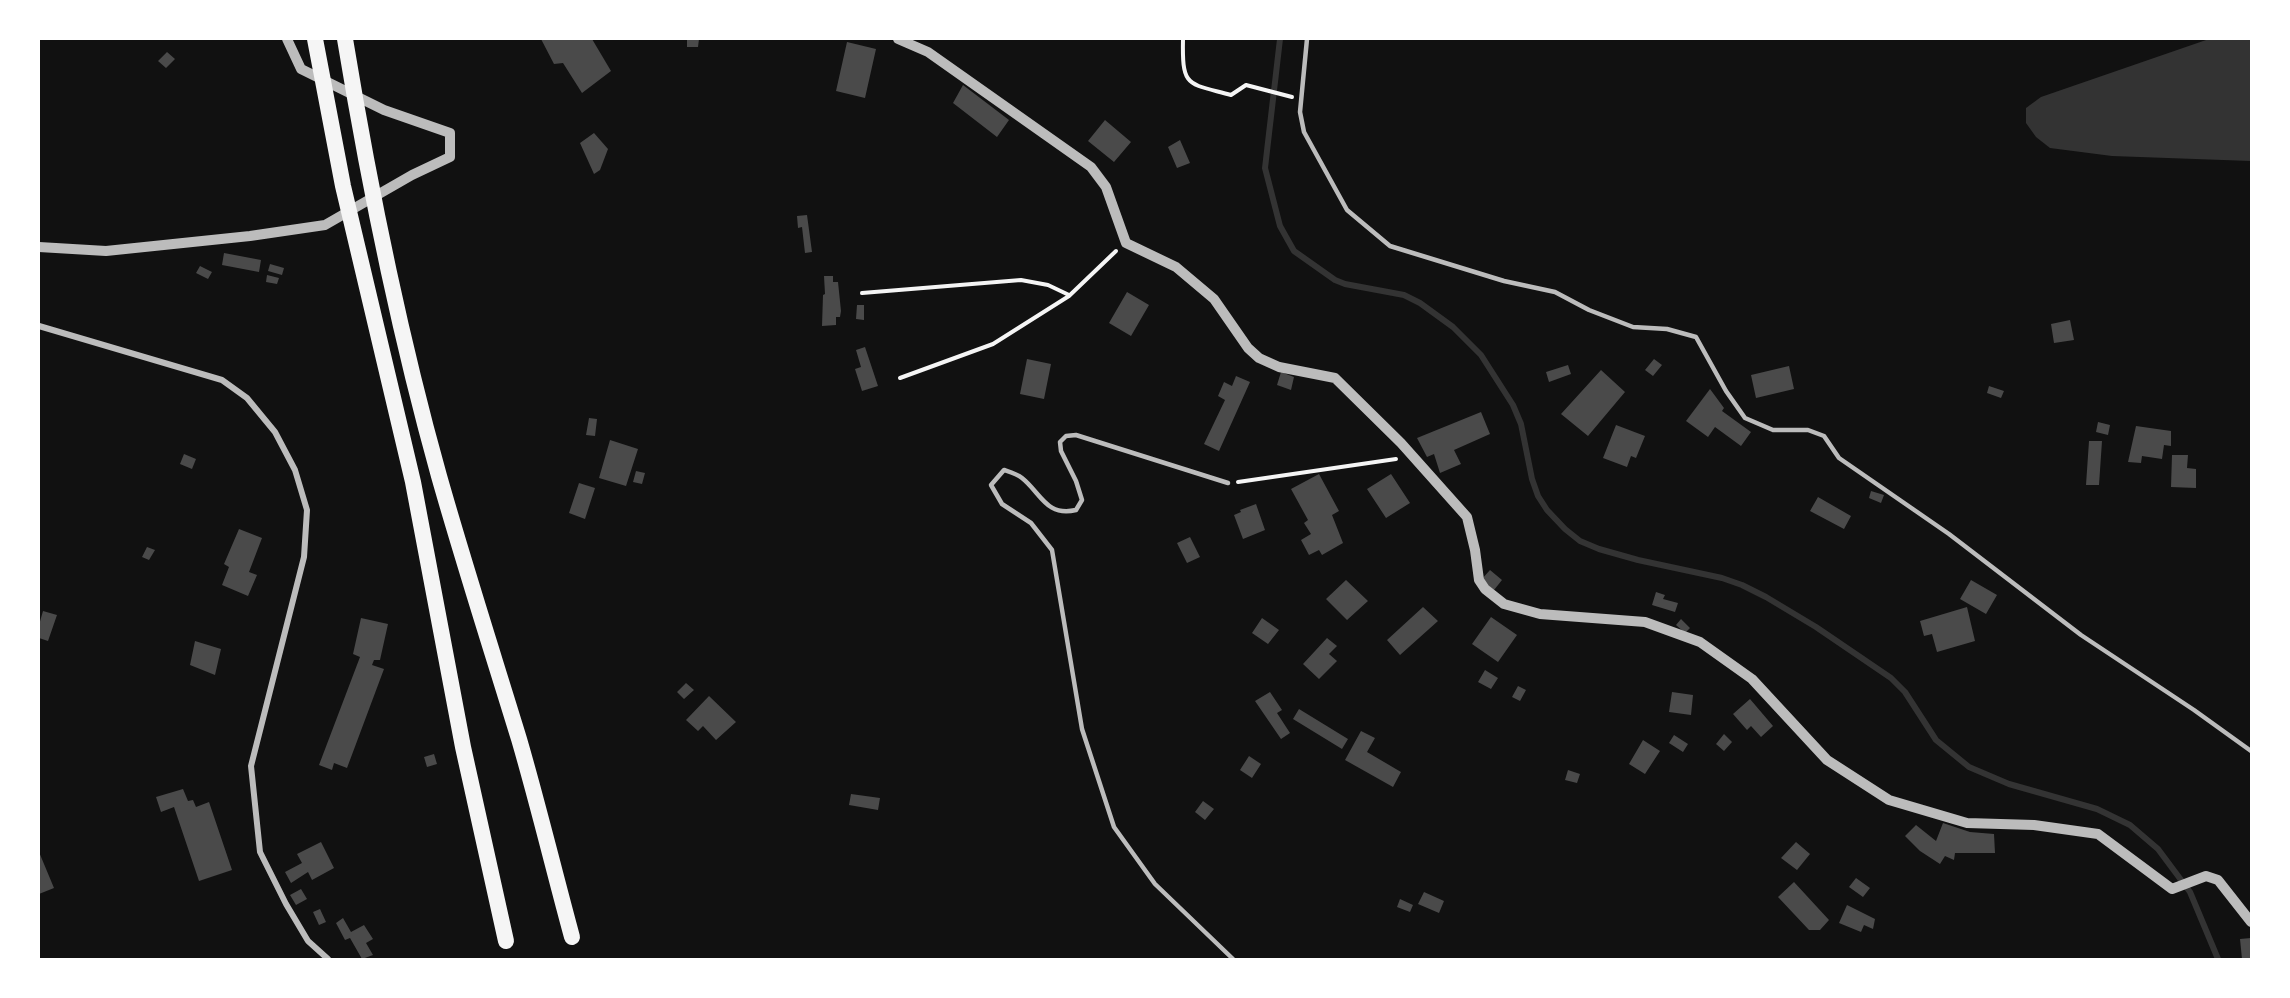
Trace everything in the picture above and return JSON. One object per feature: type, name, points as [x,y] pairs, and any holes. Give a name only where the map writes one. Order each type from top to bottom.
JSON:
[{"type":"highway","points":[[315,39],[343,186],[413,482],[463,747],[506,941]]},
{"type":"highway","points":[[345,39],[358,121],[390,272],[439,475],[528,770],[572,937]]},
{"type":"street","points":[[39,247],[106,251],[250,236],[325,225],[450,157],[450,133],[384,111],[301,69],[287,39]]},
{"type":"street","points":[[898,39],[928,52],[1091,168],[1106,187],[1126,243],[1176,267],[1215,299],[1248,348],[1259,358],[1279,367],[1335,378],[1413,456],[1467,517],[1479,580],[1485,589],[1504,604],[1540,614],[1645,622],[1700,642],[1752,679],[1827,760],[1889,800],[1966,823],[2034,825],[2098,834],[2172,889],[2206,876],[2218,880],[2251,922]]},
{"type":"street","points":[[39,326],[222,380],[247,398],[275,432],[295,470],[308,510],[304,557],[251,766],[260,852],[308,941],[328,959]]},
{"type":"lane","points":[[1306,39],[1300,112],[1304,132],[1347,210],[1390,246],[1504,281],[1555,291],[1589,310],[1633,327],[1667,329],[1696,337],[1726,391],[1745,418],[1773,430],[1808,430],[1824,436],[1839,459],[1949,534],[2081,635],[2251,751]]},
{"type":"lane","points":[[1228,483],[1076,435],[1066,436],[1060,442],[1061,451],[1076,481],[1082,500],[1076,510],[1064,513],[1043,503],[1021,477],[1004,470],[991,486],[1002,504],[1031,523],[1052,550],[1082,729],[1113,827],[1155,884],[1233,959]]},
{"type":"path","points":[[1183,39],[1184,75],[1191,84],[1231,95],[1245,85],[1288,96]]},
{"type":"path","points":[[900,378],[993,344],[1069,296],[1126,243]]},
{"type":"path","points":[[862,293],[1021,280],[1048,285],[1069,296]]},
{"type":"path","points":[[1228,483],[1413,456]]},
{"type":"shaded area","points":[[2209,39],[2251,39],[2251,161],[2112,156],[2050,148],[2036,137],[2026,123],[2026,108],[2041,97]]},
{"type":"building","points":[[541,39],[592,39],[611,71],[582,93],[563,63],[554,64]]},
{"type":"building","points":[[687,39],[699,39],[698,47],[687,47]]},
{"type":"building","points":[[847,42],[876,49],[865,98],[836,91]]},
{"type":"building","points":[[167,52],[175,59],[166,68],[158,61]]},
{"type":"building","points":[[963,85],[1009,120],[997,137],[953,103]]},
{"type":"building","points":[[1105,120],[1131,142],[1114,162],[1088,141]]},
{"type":"building","points":[[594,133],[608,149],[600,170],[594,174],[580,143]]},
{"type":"building","points":[[1180,140],[1190,163],[1177,168],[1168,147]]},
{"type":"building","points":[[807,215],[812,252],[805,253],[802,227],[798,228],[797,216]]},
{"type":"building","points":[[224,253],[261,260],[259,272],[222,265]]},
{"type":"building","points":[[270,264],[284,268],[282,275],[268,271]]},
{"type":"building","points":[[200,266],[212,272],[208,279],[196,273]]},
{"type":"building","points":[[267,275],[279,278],[277,284],[266,282]]},
{"type":"building","points":[[824,276],[833,276],[833,282],[838,282],[841,311],[840,317],[836,317],[836,325],[822,326]]},
{"type":"building","points":[[1127,292],[1149,305],[1131,336],[1109,323]]},
{"type":"building","points":[[857,305],[864,305],[864,320],[856,319]]},
{"type":"building","points":[[2070,320],[2074,340],[2054,343],[2051,324]]},
{"type":"building","points":[[865,347],[878,386],[862,391],[855,369],[861,367],[856,350]]},
{"type":"building","points":[[1027,359],[1051,364],[1044,399],[1020,394]]},
{"type":"building","points":[[1654,359],[1662,365],[1653,376],[1645,370]]},
{"type":"building","points":[[1568,365],[1571,374],[1549,382],[1546,372]]},
{"type":"building","points":[[1789,366],[1794,389],[1756,398],[1751,375]]},
{"type":"building","points":[[1601,370],[1625,392],[1588,436],[1561,414]]},
{"type":"building","points":[[1281,372],[1294,377],[1291,390],[1277,385]]},
{"type":"building","points":[[1236,376],[1250,382],[1219,451],[1204,444],[1225,400],[1218,396],[1224,382],[1232,386]]},
{"type":"building","points":[[1989,386],[2004,391],[2001,398],[1987,393]]},
{"type":"building","points":[[1710,389],[1724,408],[1722,411],[1751,432],[1741,446],[1715,427],[1708,437],[1686,421]]},
{"type":"building","points":[[1481,412],[1490,434],[1454,450],[1461,464],[1440,473],[1434,454],[1427,457],[1417,438]]},
{"type":"building","points":[[589,418],[597,419],[595,436],[586,435]]},
{"type":"building","points":[[2098,422],[2110,425],[2108,435],[2096,432]]},
{"type":"building","points":[[1616,425],[1645,436],[1636,458],[1631,456],[1627,467],[1603,458]]},
{"type":"building","points":[[2136,426],[2171,431],[2171,446],[2164,445],[2162,459],[2142,456],[2141,463],[2128,462]]},
{"type":"building","points":[[610,440],[638,449],[626,486],[599,478]]},
{"type":"building","points":[[2089,441],[2102,441],[2099,485],[2086,485]]},
{"type":"building","points":[[184,454],[196,459],[192,469],[180,464]]},
{"type":"building","points":[[2172,455],[2188,455],[2187,468],[2196,469],[2196,488],[2171,487]]},
{"type":"building","points":[[636,471],[645,473],[642,484],[633,482]]},
{"type":"building","points":[[1319,474],[1339,511],[1332,515],[1343,543],[1322,555],[1319,550],[1309,555],[1301,540],[1311,534],[1304,523],[1308,520],[1291,489]]},
{"type":"building","points":[[1391,474],[1410,503],[1386,518],[1367,489]]},
{"type":"building","points":[[579,483],[595,488],[585,519],[569,513]]},
{"type":"building","points":[[1871,491],[1884,495],[1881,503],[1869,498]]},
{"type":"building","points":[[1818,497],[1851,516],[1844,529],[1810,511]]},
{"type":"building","points":[[1256,504],[1265,530],[1243,539],[1234,515]]},
{"type":"building","points":[[239,529],[262,538],[249,572],[257,575],[248,596],[222,585],[229,567],[224,564]]},
{"type":"building","points":[[1190,537],[1200,557],[1187,563],[1177,543]]},
{"type":"building","points":[[147,547],[155,550],[149,560],[142,557]]},
{"type":"building","points":[[1490,570],[1502,580],[1494,590],[1481,580]]},
{"type":"building","points":[[1346,580],[1368,601],[1347,620],[1326,599]]},
{"type":"building","points":[[1971,580],[1997,595],[1986,614],[1960,599]]},
{"type":"building","points":[[1656,592],[1665,595],[1663,599],[1678,603],[1675,612],[1652,605]]},
{"type":"building","points":[[1423,607],[1438,621],[1400,655],[1387,640]]},
{"type":"building","points":[[1967,607],[1975,641],[1937,652],[1932,634],[1924,636],[1920,621]]},
{"type":"building","points":[[43,611],[57,615],[48,641],[39,638],[39,625]]},
{"type":"building","points":[[1491,617],[1517,635],[1498,662],[1472,644]]},
{"type":"building","points":[[361,618],[388,624],[380,660],[374,660],[372,665],[384,669],[347,768],[334,763],[332,770],[319,765],[360,657],[353,654]]},
{"type":"building","points":[[1262,618],[1279,630],[1268,644],[1252,633]]},
{"type":"building","points":[[1681,619],[1690,628],[1685,633],[1676,625]]},
{"type":"building","points":[[1327,638],[1337,646],[1329,654],[1337,661],[1319,679],[1303,664]]},
{"type":"building","points":[[195,641],[221,649],[215,675],[190,665]]},
{"type":"building","points":[[1485,670],[1498,678],[1491,689],[1478,682]]},
{"type":"building","points":[[686,683],[694,690],[684,699],[677,692]]},
{"type":"building","points":[[1518,686],[1526,690],[1520,701],[1512,697]]},
{"type":"building","points":[[1270,692],[1282,710],[1277,713],[1290,733],[1281,739],[1255,701]]},
{"type":"building","points":[[1672,692],[1693,695],[1691,715],[1669,712]]},
{"type":"building","points":[[709,696],[736,722],[716,740],[703,726],[698,731],[686,720]]},
{"type":"building","points":[[1750,699],[1773,726],[1761,737],[1751,726],[1747,730],[1733,714]]},
{"type":"building","points":[[1299,709],[1348,739],[1342,749],[1293,719]]},
{"type":"building","points":[[1361,731],[1375,738],[1367,752],[1401,772],[1393,787],[1345,760]]},
{"type":"building","points":[[1724,734],[1732,742],[1724,751],[1716,744]]},
{"type":"building","points":[[1674,735],[1688,744],[1683,752],[1669,743]]},
{"type":"building","points":[[1643,740],[1660,751],[1645,774],[1629,764]]},
{"type":"building","points":[[434,754],[437,764],[427,767],[424,757]]},
{"type":"building","points":[[1249,756],[1261,764],[1252,778],[1240,770]]},
{"type":"building","points":[[1568,770],[1580,774],[1577,783],[1565,780]]},
{"type":"building","points":[[183,789],[188,801],[193,800],[196,807],[209,802],[232,870],[199,881],[174,807],[161,812],[156,797]]},
{"type":"building","points":[[851,794],[880,798],[878,810],[849,805]]},
{"type":"building","points":[[1203,801],[1214,809],[1205,820],[1195,812]]},
{"type":"building","points":[[1943,823],[1970,832],[1994,834],[1995,853],[1955,853],[1954,860],[1945,856],[1940,864],[1920,851],[1905,836],[1916,825],[1936,841]]},
{"type":"building","points":[[321,842],[334,868],[312,880],[308,872],[291,883],[285,872],[302,863],[297,854]]},
{"type":"building","points":[[1796,842],[1810,854],[1797,870],[1781,858]]},
{"type":"building","points":[[39,852],[54,888],[39,894]]},
{"type":"building","points":[[1856,878],[1870,888],[1863,897],[1849,887]]},
{"type":"building","points":[[1794,882],[1829,920],[1820,930],[1809,930],[1778,897]]},
{"type":"building","points":[[301,889],[307,899],[296,905],[290,895]]},
{"type":"building","points":[[1424,892],[1444,901],[1439,913],[1418,904]]},
{"type":"building","points":[[1400,899],[1413,905],[1410,912],[1397,907]]},
{"type":"building","points":[[1847,905],[1875,919],[1873,929],[1864,925],[1861,932],[1839,923]]},
{"type":"building","points":[[320,909],[326,922],[319,925],[313,912]]},
{"type":"building","points":[[343,918],[351,932],[364,925],[373,939],[366,943],[373,955],[362,959],[350,938],[345,940],[336,923]]},
{"type":"building","points":[[2251,938],[2251,959],[2242,959],[2240,939]]},
{"type":"waterway","points":[[1280,39],[1265,168],[1280,226],[1294,251],[1335,280],[1404,295],[1420,303],[1453,327],[1481,355],[1513,405],[1521,424],[1532,479],[1538,496],[1547,510],[1565,529],[1580,541],[1599,549],[1722,578],[1766,597],[1816,627],[1891,678],[1905,692],[1936,740],[1969,767],[2009,784],[2097,809],[2130,825],[2158,849],[2190,892],[2218,959]]}]
